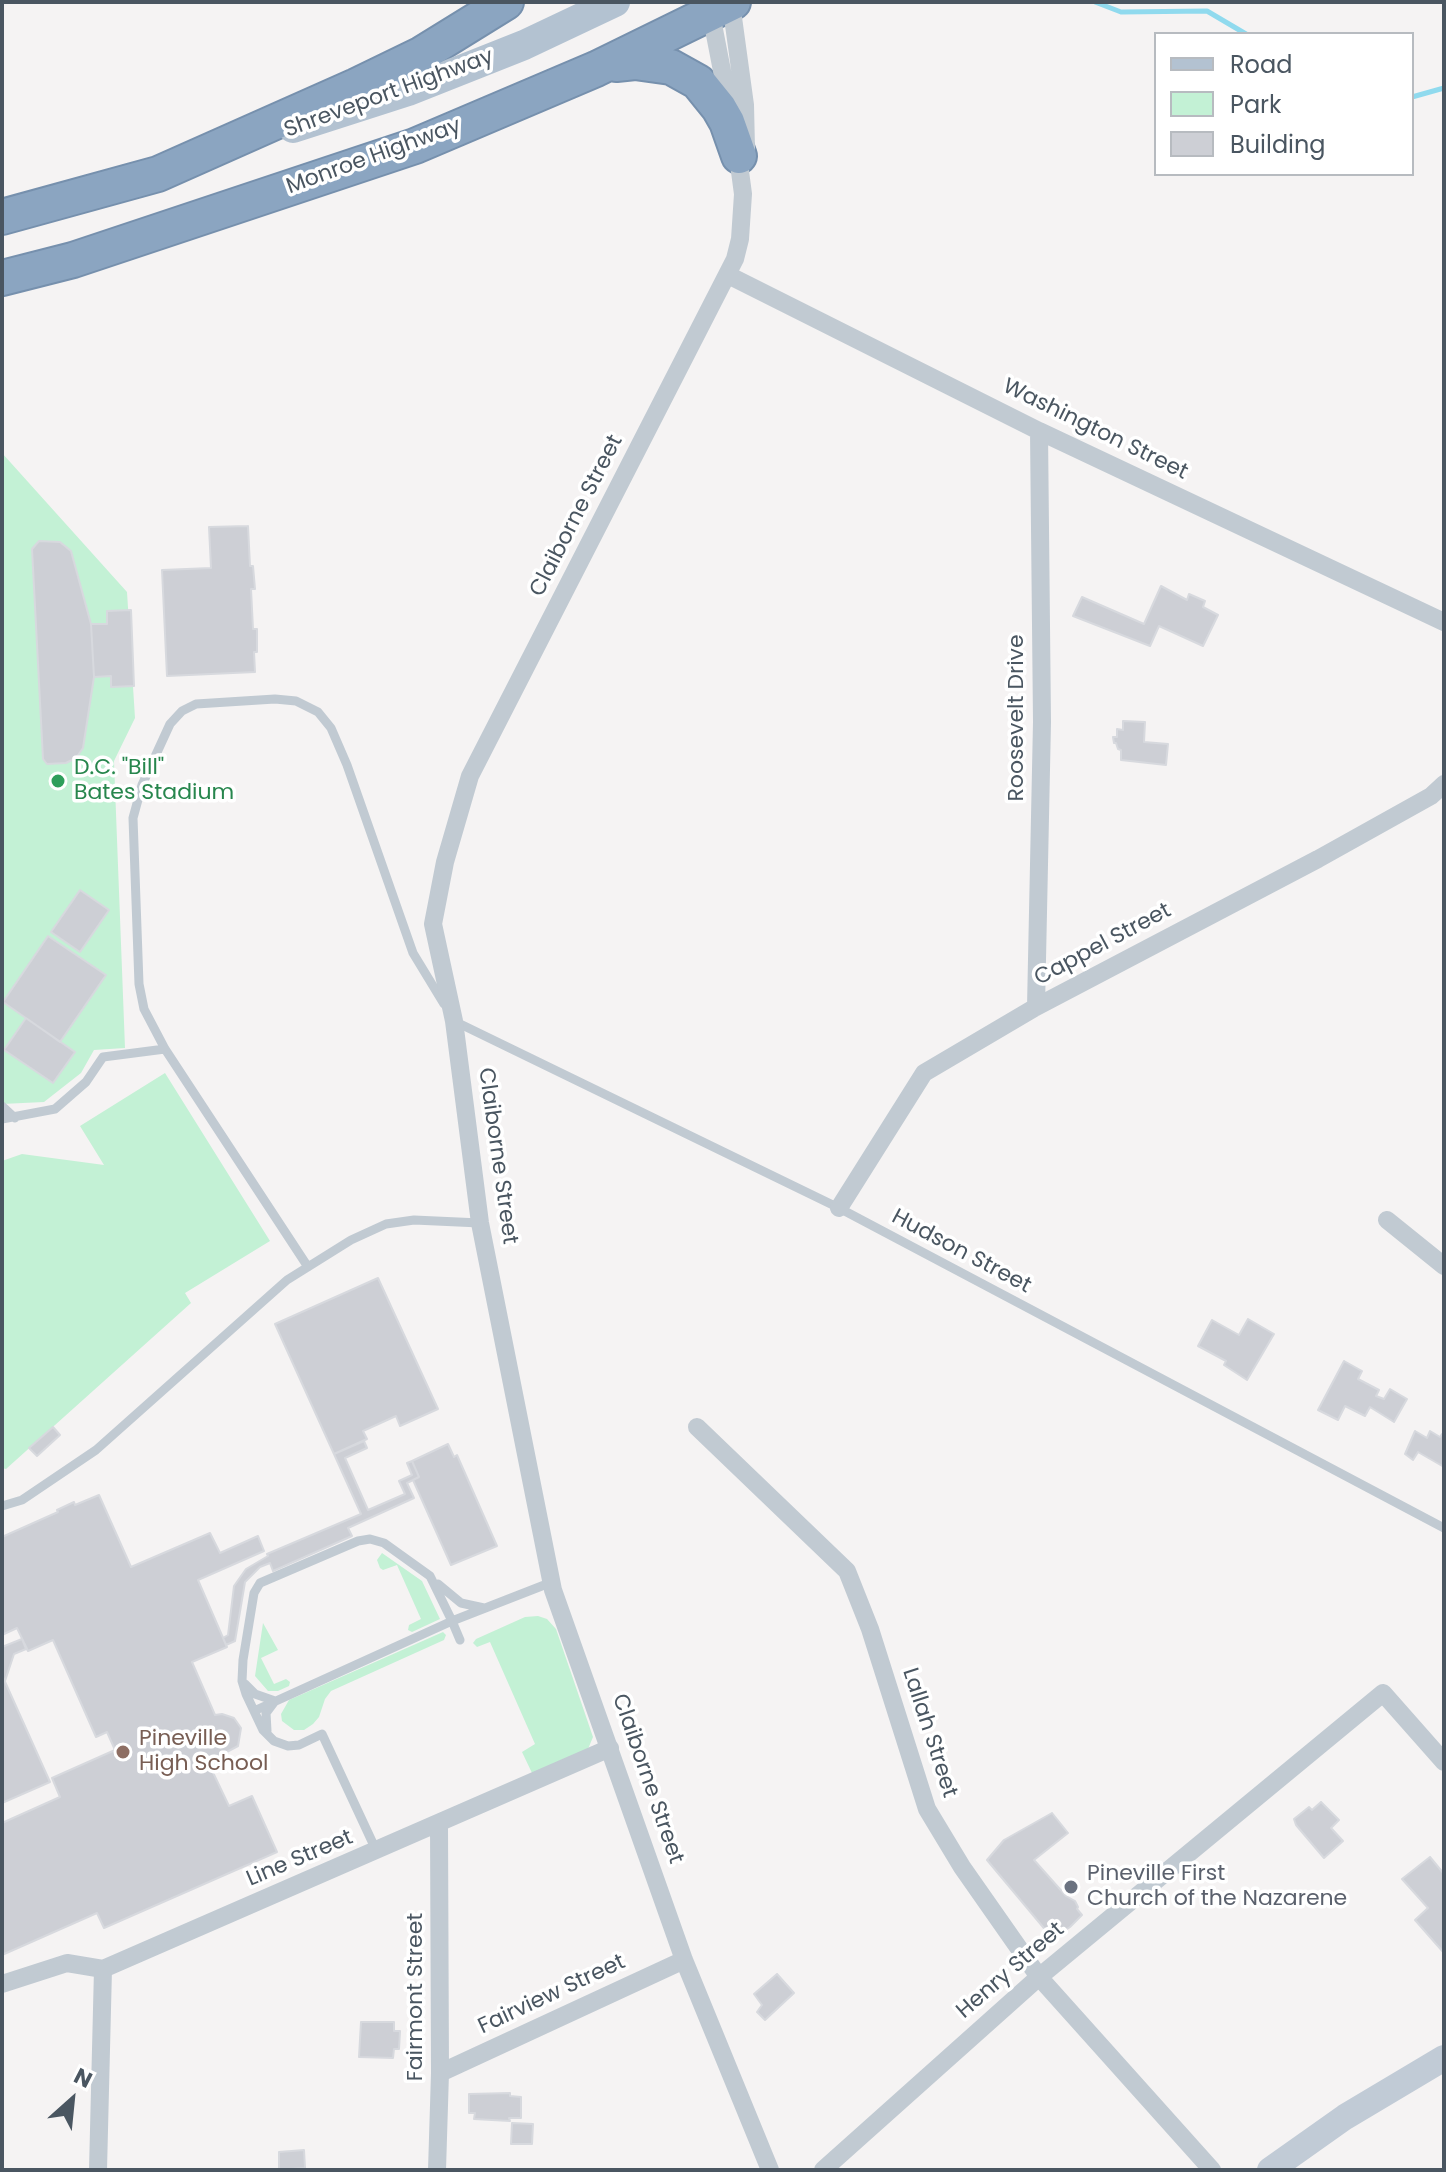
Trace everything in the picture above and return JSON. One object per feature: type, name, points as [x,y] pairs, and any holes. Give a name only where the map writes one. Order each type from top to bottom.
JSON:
[{"type":"highway","points":[[2,217],[158,174],[409,61],[506,2]]},
{"type":"highway","name":"Monroe Highway","points":[[2,278],[73,260],[415,146],[596,69],[723,5]]},
{"type":"highway","points":[[596,69],[635,62],[671,67],[685,73],[698,82],[719,108],[727,122],[740,165]]},
{"type":"main road","name":"Shreveport Highway","points":[[158,174],[408,91],[524,45],[615,2]]},
{"type":"main road","points":[[1270,2170],[1345,2117],[1444,2058]]},
{"type":"street","name":"Claiborne Street","points":[[723,5],[740,165],[740,239],[728,275],[470,776],[445,862],[433,924],[454,1021],[480,1223],[552,1582],[684,1960],[770,2170]]},
{"type":"street","name":"Washington Street","points":[[728,275],[1039,431],[1444,622]]},
{"type":"street","name":"Roosevelt Drive","points":[[1036,1007],[1042,722],[1039,431]]},
{"type":"street","name":"Cappel Street","points":[[839,1208],[924,1073],[1036,1007],[1318,859],[1431,796],[1444,784]]},
{"type":"street","points":[[1387,1220],[1443,1265]]},
{"type":"street","name":"Lallah Street","points":[[697,1427],[847,1571],[870,1629],[927,1809],[962,1867],[1039,1977],[1212,2170]]},
{"type":"street","name":"Henry Street","points":[[823,2170],[1039,1977],[1383,1693],[1444,1762]]},
{"type":"street","name":"Line Street","points":[[103,1969],[610,1748]]},
{"type":"street","name":"Fairmont Street","points":[[437,2170],[440,2073],[439,1825]]},
{"type":"street","name":"Fairview Street","points":[[440,2073],[684,1960]]},
{"type":"street","points":[[2,1984],[67,1963],[103,1969],[98,2170]]},
{"type":"lane","points":[[308,1267],[165,1049],[144,1009],[139,984],[133,818],[142,785],[170,724],[182,711],[196,704],[275,699],[296,701],[318,712],[331,728],[347,765],[413,953],[454,1021]]},
{"type":"lane","name":"Hudson Street","points":[[454,1021],[839,1208],[1444,1528]]},
{"type":"lane","points":[[2,1119],[55,1109],[86,1082],[103,1057],[165,1049]]},
{"type":"lane","points":[[2,1106],[15,1118]]},
{"type":"lane","points":[[2,1506],[22,1500],[62,1476],[96,1450],[287,1280],[351,1240],[386,1224],[414,1220],[480,1223]]},
{"type":"lane","points":[[377,1851],[322,1734],[299,1745],[288,1746],[274,1741],[254,1711],[242,1681],[254,1593],[260,1583],[358,1541],[370,1539],[384,1543],[461,1603],[486,1608]]},
{"type":"lane","points":[[430,1576],[460,1640]]},
{"type":"lane","points":[[254,1711],[452,1621],[552,1582]]},
{"type":"lane","points":[[242,1681],[255,1694],[275,1701]]},
{"type":"lane","points":[[268,1734],[266,1713],[275,1701]]},
{"type":"green space","name":"D.C. \"Bill\" Bates Stadium","points":[[2,453],[127,592],[135,718],[114,761],[125,1048],[94,1050],[81,1073],[44,1102],[2,1104]]},
{"type":"green space","points":[[165,1073],[270,1241],[185,1293],[191,1303],[6,1469],[2,1468],[2,1161],[22,1154],[104,1165],[80,1126]]},
{"type":"green space","points":[[382,1553],[422,1581],[440,1619],[412,1632],[408,1630],[409,1625],[421,1619],[397,1565],[383,1570],[380,1568],[377,1560]]},
{"type":"green space","points":[[525,1617],[547,1619],[556,1629],[593,1737],[588,1749],[532,1773],[522,1752],[535,1744],[490,1642],[477,1647],[473,1643]]},
{"type":"green space","points":[[263,1623],[278,1650],[261,1658],[274,1684],[286,1679],[290,1682],[289,1686],[278,1691],[268,1691],[255,1676]]},
{"type":"green space","points":[[443,1632],[446,1635],[444,1640],[331,1691],[319,1717],[304,1730],[294,1730],[282,1721],[281,1714],[289,1700]]},
{"type":"building","points":[[248,526],[250,566],[253,566],[255,589],[251,589],[253,629],[257,629],[255,672],[167,676],[162,570],[211,568],[209,527]]},
{"type":"building","points":[[39,541],[60,542],[71,551],[91,624],[94,677],[83,748],[76,758],[66,763],[47,764],[43,759],[32,549]]},
{"type":"building","points":[[1161,586],[1187,600],[1189,594],[1205,601],[1203,607],[1218,615],[1203,646],[1159,626],[1150,646],[1073,616],[1082,597],[1144,624]]},
{"type":"building","points":[[131,610],[134,686],[111,687],[111,676],[94,677],[91,624],[107,624],[107,611]]},
{"type":"building","points":[[1123,721],[1145,722],[1144,742],[1168,744],[1166,765],[1121,760],[1121,750],[1113,737],[1117,737],[1117,729],[1123,730]]},
{"type":"building","points":[[80,890],[109,910],[80,952],[51,932]]},
{"type":"building","points":[[48,936],[106,975],[60,1042],[3,1002]]},
{"type":"building","points":[[26,1018],[75,1052],[53,1083],[4,1050]]},
{"type":"building","points":[[378,1278],[438,1409],[400,1426],[396,1416],[363,1431],[367,1439],[334,1454],[275,1324]]},
{"type":"building","points":[[1248,1319],[1274,1334],[1247,1380],[1224,1365],[1226,1361],[1198,1346],[1212,1320],[1239,1335]]},
{"type":"building","points":[[1344,1361],[1362,1371],[1358,1379],[1379,1390],[1376,1396],[1384,1399],[1390,1389],[1407,1399],[1394,1422],[1370,1407],[1365,1416],[1345,1406],[1338,1420],[1318,1410]]},
{"type":"building","points":[[53,1427],[60,1435],[37,1456],[29,1448]]},
{"type":"building","points":[[1415,1431],[1427,1438],[1430,1431],[1440,1437],[1444,1435],[1444,1467],[1418,1452],[1413,1460],[1405,1454]]},
{"type":"building","points":[[364,1441],[367,1448],[345,1458],[368,1510],[405,1494],[399,1481],[412,1475],[407,1463],[412,1461],[419,1477],[407,1483],[414,1498],[348,1528],[352,1536],[273,1571],[270,1563],[260,1567],[245,1582],[235,1641],[226,1645],[223,1638],[228,1635],[234,1586],[246,1569],[267,1554],[361,1514],[334,1454]]},
{"type":"building","points":[[448,1444],[454,1457],[457,1455],[497,1546],[451,1565],[413,1480],[419,1477],[412,1461]]},
{"type":"building","name":"Pineville High School","points":[[99,1495],[131,1567],[210,1533],[220,1553],[258,1536],[264,1551],[198,1580],[227,1647],[192,1662],[215,1715],[234,1718],[241,1728],[238,1746],[208,1762],[229,1806],[252,1796],[277,1852],[104,1928],[97,1913],[2,1955],[2,1823],[60,1797],[52,1778],[115,1750],[107,1732],[96,1737],[53,1640],[28,1651],[17,1628],[2,1635],[2,1537],[74,1502],[75,1505]]},
{"type":"building","points":[[22,1639],[26,1649],[14,1654],[5,1681],[2,1675],[2,1647]]},
{"type":"building","points":[[2,1675],[50,1782],[2,1803]]},
{"type":"building","points":[[1321,1802],[1339,1820],[1331,1828],[1343,1841],[1324,1858],[1294,1819]]},
{"type":"building","points":[[1052,1813],[1068,1833],[1034,1860],[1066,1896],[1075,1901],[1082,1915],[1053,1939],[987,1860],[1004,1840]]},
{"type":"building","points":[[1430,1857],[1444,1874],[1444,1953],[1415,1920],[1428,1908],[1402,1879]]},
{"type":"building","points":[[777,1974],[794,1993],[765,2020],[757,2012],[762,2005],[754,1994]]},
{"type":"building","points":[[361,2022],[394,2022],[394,2031],[400,2031],[399,2049],[394,2049],[393,2058],[359,2057]]},
{"type":"building","points":[[510,2093],[510,2096],[521,2097],[521,2118],[509,2118],[510,2121],[474,2119],[475,2113],[469,2113],[469,2094]]},
{"type":"building","points":[[512,2123],[533,2124],[532,2144],[511,2144]]},
{"type":"building","points":[[304,2150],[305,2168],[279,2170],[279,2152]]},
{"type":"waterway","points":[[1095,2],[1121,12],[1207,11],[1243,32]]},
{"type":"waterway","points":[[1414,96],[1444,88]]},
{"type":"place","name":"D.C. \"Bill\" Bates Stadium","points":[[58,781]]},
{"type":"place","name":"Pineville High School","points":[[123,1752]]},
{"type":"place","name":"Pineville First Church of the Nazarene","points":[[1071,1887]]}]
